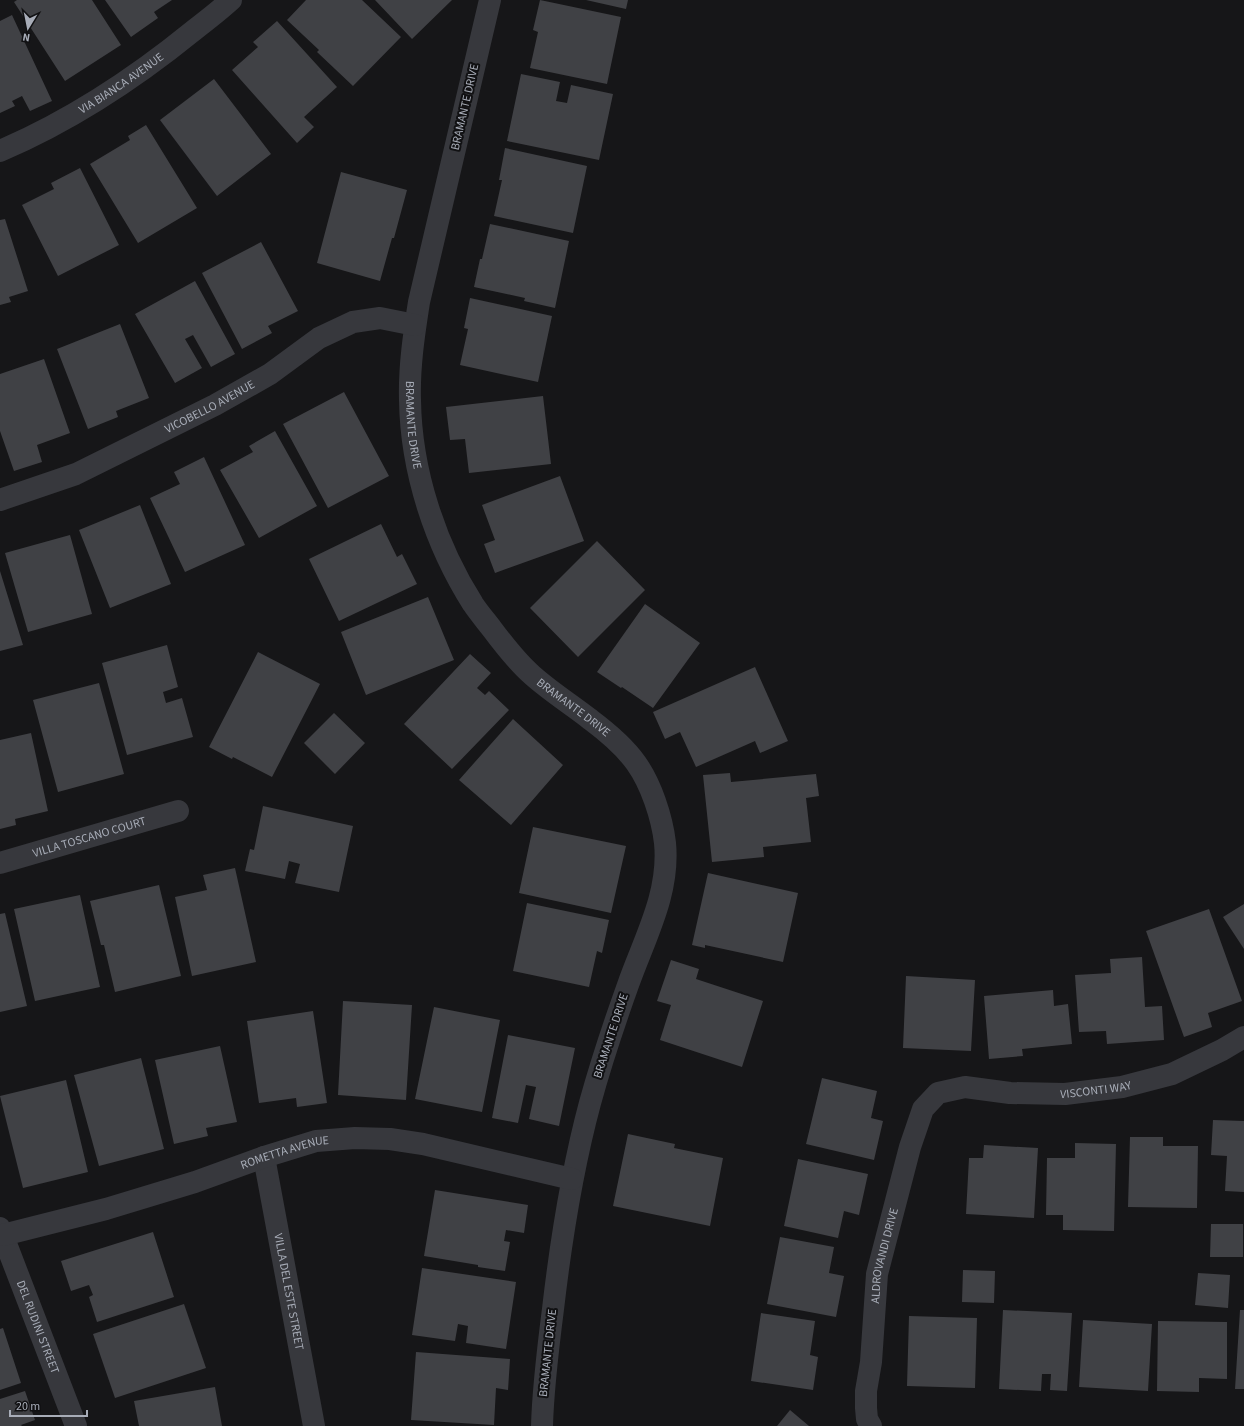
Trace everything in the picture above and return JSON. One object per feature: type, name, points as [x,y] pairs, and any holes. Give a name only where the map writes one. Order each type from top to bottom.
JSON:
[{"type":"street","name":"VIA BIANCA AVENUE","points":[[0,151],[21,142],[74,114],[128,80],[177,44],[231,0]]},
{"type":"street","name":"BRAMANTE DRIVE","points":[[490,0],[419,302],[415,325],[411,357],[410,401],[413,442],[421,482],[434,524],[450,561],[474,604],[502,642],[530,673],[559,697],[592,720],[616,741],[636,763],[650,790],[660,815],[665,845],[665,873],[660,901],[628,984],[611,1035],[590,1103],[572,1179],[553,1305],[542,1401],[542,1426]]},
{"type":"street","name":"VICOBELLO AVENUE","points":[[0,500],[76,474],[215,406],[270,374],[319,338],[353,322],[380,318],[415,325]]},
{"type":"street","name":"VILLA TOSCANO COURT","points":[[0,863],[178,811]]},
{"type":"street","name":"VISCONTI WAY","points":[[938,1093],[965,1087],[1010,1093],[1065,1094],[1122,1088],[1172,1074],[1222,1050],[1244,1037]]},
{"type":"street","name":"ALDROVANDI DRIVE","points":[[871,1426],[867,1419],[866,1391],[871,1362],[877,1274],[910,1147],[924,1109],[938,1093]]},
{"type":"street","name":"ROMETTA AVENUE","points":[[2,1232],[106,1210],[316,1141],[355,1138],[390,1139],[423,1144],[572,1179]]},
{"type":"street","name":"VILLA DEL ESTE STREET","points":[[264,1157],[314,1426]]},
{"type":"street","name":"DEL RUDINI STREET","points":[[2,1232],[76,1426]]},
{"type":"building","points":[[17,0],[92,0],[121,45],[65,81],[14,2]]},
{"type":"building","points":[[105,0],[172,0],[154,12],[158,18],[131,37]]},
{"type":"building","points":[[306,0],[362,0],[401,37],[353,86],[317,52],[319,50],[287,20]]},
{"type":"building","points":[[375,0],[452,0],[412,39]]},
{"type":"building","points":[[540,0],[621,17],[607,84],[530,68],[538,32],[533,30]]},
{"type":"building","points":[[586,0],[628,0],[626,9]]},
{"type":"building","points":[[12,15],[52,101],[30,111],[22,96],[12,101],[15,106],[0,113],[0,21]]},
{"type":"building","points":[[277,21],[337,87],[304,117],[314,127],[297,143],[232,70],[258,47],[253,42]]},
{"type":"building","points":[[521,74],[560,82],[556,101],[567,103],[571,85],[613,94],[599,160],[507,141]]},
{"type":"building","points":[[214,79],[271,154],[217,196],[160,120]]},
{"type":"building","points":[[146,125],[197,208],[138,243],[90,164],[130,140],[128,136]]},
{"type":"building","points":[[505,148],[587,166],[573,233],[494,216],[502,180],[499,180]]},
{"type":"building","points":[[80,168],[119,245],[58,276],[22,205],[54,189],[51,183]]},
{"type":"building","points":[[341,172],[407,190],[380,281],[317,263]]},
{"type":"building","points":[[5,219],[28,291],[9,297],[11,302],[0,305],[0,220]]},
{"type":"building","points":[[490,224],[569,241],[555,308],[524,301],[525,298],[474,287]]},
{"type":"building","points":[[261,242],[298,311],[268,326],[272,333],[242,349],[202,273]]},
{"type":"building","points":[[195,281],[235,354],[211,367],[193,335],[185,339],[202,368],[175,383],[135,314]]},
{"type":"building","points":[[470,298],[552,316],[538,382],[460,365],[468,329],[464,328]]},
{"type":"building","points":[[120,324],[149,398],[116,411],[118,417],[88,429],[57,349]]},
{"type":"building","points":[[44,359],[70,433],[37,445],[42,462],[14,471],[0,431],[0,374]]},
{"type":"building","points":[[344,392],[389,476],[328,508],[283,424]]},
{"type":"building","points":[[543,396],[551,464],[469,473],[465,439],[450,440],[446,407]]},
{"type":"building","points":[[275,431],[317,506],[259,538],[220,470],[253,452],[249,446]]},
{"type":"building","points":[[204,457],[245,545],[185,572],[150,498],[180,484],[174,472]]},
{"type":"building","points":[[560,476],[584,541],[495,573],[484,544],[495,540],[482,505]]},
{"type":"building","points":[[140,505],[171,584],[110,608],[79,530]]},
{"type":"building","points":[[381,524],[397,557],[402,554],[417,584],[339,621],[309,559]]},
{"type":"building","points":[[70,535],[92,614],[28,632],[5,553]]},
{"type":"building","points":[[597,541],[645,590],[578,657],[530,608]]},
{"type":"building","points":[[0,571],[23,645],[0,651]]},
{"type":"building","points":[[428,597],[454,660],[366,695],[341,632]]},
{"type":"building","points":[[645,604],[700,643],[653,708],[597,672]]},
{"type":"building","points":[[167,645],[178,687],[163,692],[166,703],[182,698],[193,737],[127,755],[102,663]]},
{"type":"building","points":[[258,652],[320,684],[272,777],[233,757],[232,759],[209,747]]},
{"type":"building","points":[[470,654],[491,673],[477,688],[485,695],[489,691],[509,710],[452,769],[404,724]]},
{"type":"building","points":[[755,667],[788,741],[760,753],[755,741],[696,767],[680,732],[665,739],[653,712]]},
{"type":"building","points":[[99,683],[124,774],[58,792],[33,700]]},
{"type":"building","points":[[334,713],[365,743],[335,774],[304,743]]},
{"type":"building","points":[[513,719],[563,765],[511,825],[459,780]]},
{"type":"building","points":[[31,733],[48,811],[15,819],[16,825],[0,829],[0,740]]},
{"type":"building","points":[[730,773],[731,782],[816,774],[819,796],[806,798],[811,842],[763,847],[764,857],[712,862],[703,775]]},
{"type":"building","points":[[263,806],[353,826],[339,892],[295,883],[300,864],[289,861],[285,879],[245,871],[250,849],[254,850]]},
{"type":"building","points":[[533,827],[626,846],[611,913],[519,893]]},
{"type":"building","points":[[235,868],[256,962],[192,976],[175,897],[207,890],[203,875]]},
{"type":"building","points":[[708,873],[798,893],[783,962],[705,945],[705,948],[692,945]]},
{"type":"building","points":[[159,885],[181,976],[115,992],[104,945],[101,945],[90,901]]},
{"type":"building","points":[[80,895],[100,987],[35,1001],[14,909]]},
{"type":"building","points":[[527,903],[609,920],[602,953],[597,951],[589,987],[513,971]]},
{"type":"building","points":[[1244,904],[1244,949],[1223,917]]},
{"type":"building","points":[[1209,909],[1242,1001],[1208,1013],[1212,1027],[1184,1037],[1146,931]]},
{"type":"building","points":[[5,913],[27,1006],[0,1012],[0,914]]},
{"type":"building","points":[[1142,957],[1145,1007],[1162,1006],[1164,1040],[1107,1044],[1106,1031],[1079,1032],[1075,975],[1111,973],[1110,959]]},
{"type":"building","points":[[671,960],[699,969],[696,979],[763,1001],[742,1067],[660,1040],[671,1005],[657,1001]]},
{"type":"building","points":[[906,976],[975,980],[971,1051],[903,1048]]},
{"type":"building","points":[[1053,990],[1054,1006],[1068,1004],[1072,1044],[1022,1049],[1023,1056],[989,1059],[984,996]]},
{"type":"building","points":[[343,1001],[412,1005],[406,1100],[338,1095]]},
{"type":"building","points":[[434,1007],[500,1020],[482,1112],[415,1099]]},
{"type":"building","points":[[313,1011],[327,1103],[297,1107],[296,1098],[259,1103],[247,1021]]},
{"type":"building","points":[[508,1035],[575,1048],[559,1126],[529,1119],[536,1087],[526,1085],[518,1123],[492,1118]]},
{"type":"building","points":[[220,1046],[237,1122],[206,1128],[208,1136],[174,1144],[155,1060]]},
{"type":"building","points":[[141,1058],[164,1149],[99,1166],[74,1075]]},
{"type":"building","points":[[822,1078],[877,1091],[871,1118],[883,1121],[874,1160],[806,1144]]},
{"type":"building","points":[[66,1080],[88,1172],[23,1188],[0,1096]]},
{"type":"building","points":[[1213,1120],[1244,1121],[1244,1192],[1225,1191],[1227,1156],[1211,1155]]},
{"type":"building","points":[[628,1134],[675,1144],[674,1148],[723,1158],[710,1226],[613,1206]]},
{"type":"building","points":[[1130,1137],[1163,1137],[1163,1146],[1198,1146],[1197,1208],[1128,1207]]},
{"type":"building","points":[[1075,1143],[1116,1144],[1114,1231],[1063,1230],[1063,1215],[1046,1215],[1047,1158],[1075,1158]]},
{"type":"building","points":[[984,1145],[1038,1148],[1034,1218],[966,1214],[969,1158],[983,1158]]},
{"type":"building","points":[[798,1159],[868,1174],[859,1215],[844,1211],[838,1238],[784,1226]]},
{"type":"building","points":[[435,1190],[528,1205],[524,1233],[506,1230],[504,1241],[510,1242],[505,1271],[424,1256]]},
{"type":"building","points":[[1211,1224],[1243,1224],[1243,1257],[1210,1257]]},
{"type":"building","points":[[153,1232],[174,1297],[97,1322],[89,1297],[93,1295],[89,1285],[71,1291],[61,1261]]},
{"type":"building","points":[[780,1237],[834,1247],[829,1273],[844,1276],[836,1317],[767,1304]]},
{"type":"building","points":[[422,1268],[516,1282],[506,1349],[466,1343],[468,1326],[458,1324],[455,1341],[412,1335]]},
{"type":"building","points":[[963,1270],[995,1271],[994,1303],[962,1302]]},
{"type":"building","points":[[1198,1273],[1230,1275],[1228,1308],[1195,1305]]},
{"type":"building","points":[[184,1304],[206,1368],[115,1398],[93,1334]]},
{"type":"building","points":[[1003,1310],[1072,1313],[1067,1391],[1050,1390],[1051,1374],[1042,1374],[1041,1391],[999,1389]]},
{"type":"building","points":[[1240,1310],[1244,1310],[1244,1389],[1235,1389]]},
{"type":"building","points":[[761,1313],[815,1321],[810,1355],[818,1357],[813,1390],[751,1381]]},
{"type":"building","points":[[909,1316],[977,1318],[975,1388],[907,1386]]},
{"type":"building","points":[[1083,1320],[1152,1324],[1148,1391],[1079,1387]]},
{"type":"building","points":[[1158,1321],[1227,1322],[1227,1379],[1199,1378],[1199,1392],[1157,1391]]},
{"type":"building","points":[[3,1328],[21,1383],[0,1390],[0,1329]]},
{"type":"building","points":[[416,1352],[510,1359],[508,1390],[496,1388],[494,1425],[411,1420]]},
{"type":"building","points":[[215,1387],[222,1426],[139,1426],[134,1401]]},
{"type":"building","points":[[25,1391],[35,1420],[21,1425],[22,1426],[0,1426],[0,1399]]},
{"type":"building","points":[[790,1410],[809,1426],[777,1426]]}]
